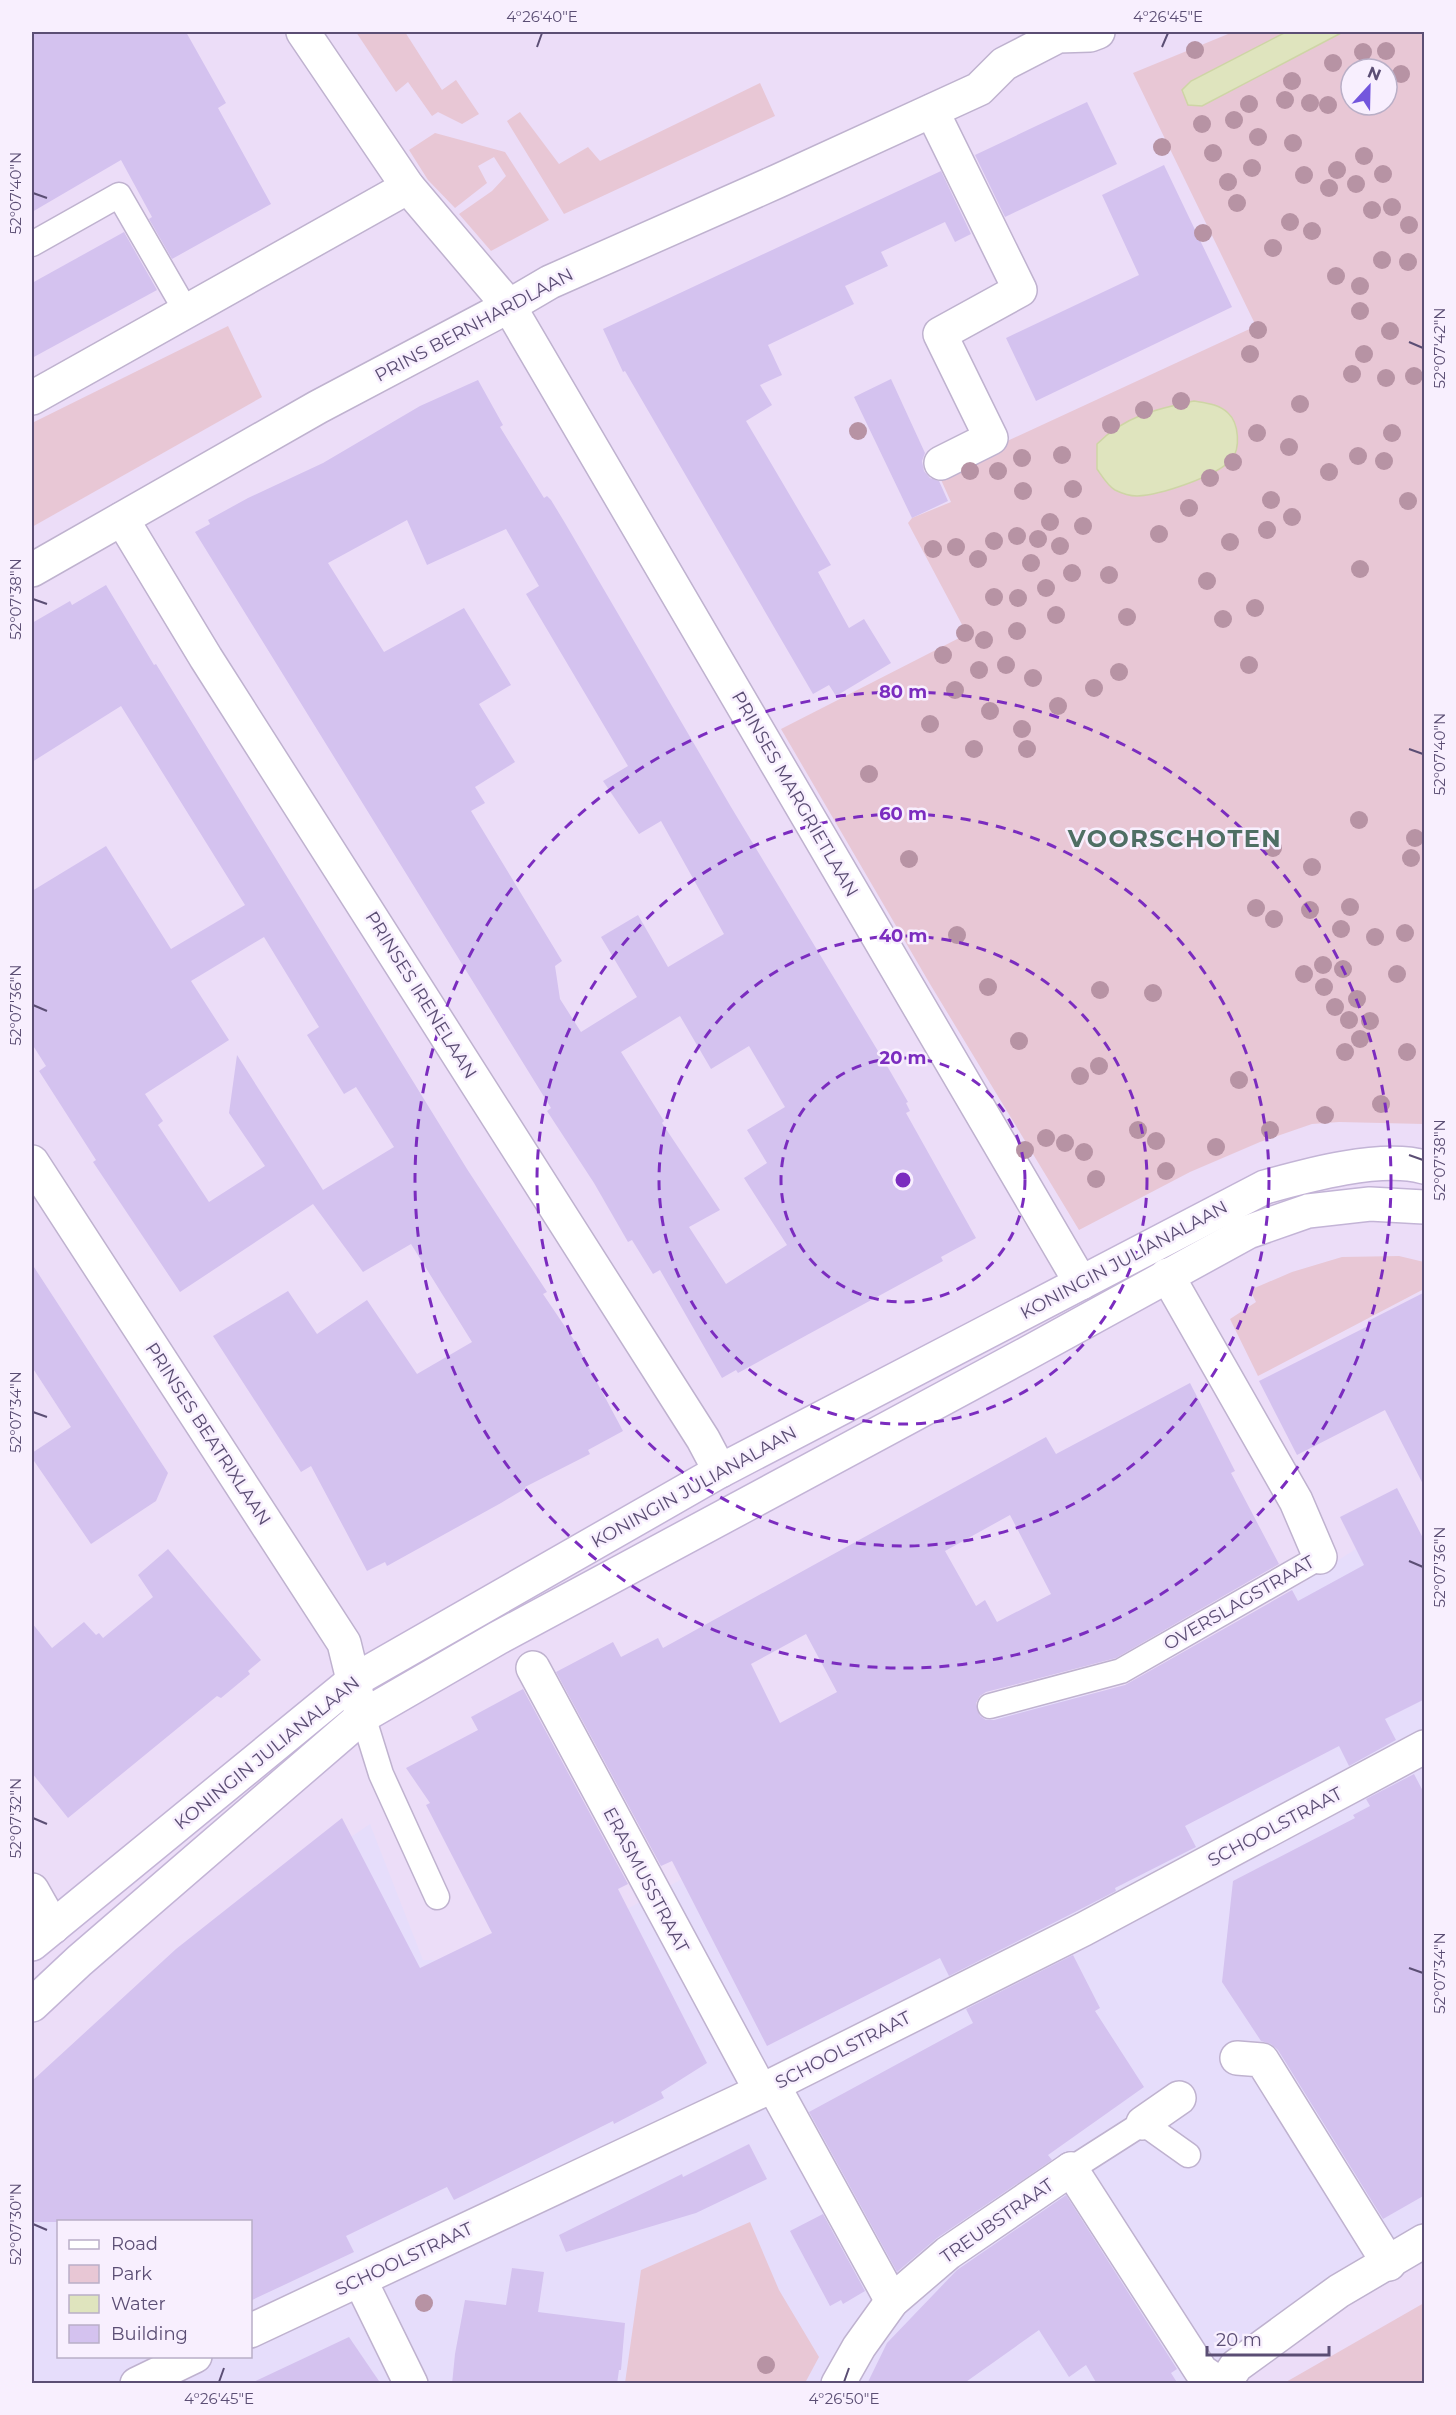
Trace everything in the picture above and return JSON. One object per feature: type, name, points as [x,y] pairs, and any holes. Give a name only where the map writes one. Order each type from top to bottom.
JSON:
[{"type":"street","name":"PRINSES MARGRIETLAAN","points":[[303,32],[408,187],[509,306],[1081,1283]]},
{"type":"street","name":"PRINS BERNHARDLAAN","points":[[32,570],[318,407],[550,282],[979,89],[1004,64],[1058,36],[1090,35],[1098,32]]},
{"type":"street","points":[[932,111],[1020,290],[940,334],[992,438],[941,463]]},
{"type":"street","points":[[32,398],[408,187]]},
{"type":"street","name":"PRINSES IRENELAAN","points":[[122,519],[212,668],[696,1429],[720,1471]]},
{"type":"street","name":"PRINSES BEATRIXLAAN","points":[[32,1162],[344,1643],[363,1716]]},
{"type":"street","name":"KONINGIN JULIANALAAN","points":[[42,1935],[353,1681],[720,1471],[1265,1187],[1314,1173],[1371,1165],[1413,1164],[1425,1167]]},
{"type":"street","name":"KONINGIN JULIANALAAN","points":[[39,1998],[79,1960],[363,1716],[498,1638],[1248,1232],[1308,1211],[1370,1204],[1425,1207]]},
{"type":"street","name":"OVERSLAGSTRAAT","points":[[1167,1275],[1296,1501],[1320,1557]]},
{"type":"street","name":"ERASMUSSTRAAT","points":[[533,1668],[767,2088],[892,2301]]},
{"type":"street","name":"SCHOOLSTRAAT","points":[[252,2330],[767,2088],[1084,1929],[1425,1747]]},
{"type":"street","points":[[32,1890],[42,1935]]},
{"type":"street","points":[[1237,2058],[1262,2060],[1389,2264]]},
{"type":"street","points":[[1143,2123],[1179,2098]]},
{"type":"street","points":[[1071,2169],[1201,2371],[1222,2384],[1236,2367],[1263,2345],[1339,2291],[1425,2241]]},
{"type":"street","name":"TREUBSTRAAT","points":[[838,2384],[859,2347],[892,2301],[948,2253],[1071,2169]]},
{"type":"street","points":[[360,2280],[411,2384]]},
{"type":"street","points":[[141,2383],[191,2358]]},
{"type":"lane","points":[[32,244],[119,195],[186,311]]},
{"type":"lane","name":"OVERSLAGSTRAAT","points":[[990,1706],[1120,1671],[1320,1557]]},
{"type":"lane","name":"KONINGIN JULIANALAAN","points":[[363,1716],[381,1774],[437,1897]]},
{"type":"lane","name":"KONINGIN JULIANALAAN","points":[[32,2020],[39,1998]]},
{"type":"lane","points":[[1143,2123],[1188,2155]]},
{"type":"lane","name":"TREUBSTRAAT","points":[[1071,2169],[1143,2123]]},
{"type":"shaded area","points":[[32,32],[1424,32],[1424,2383],[32,2383]]},
{"type":"shaded area","points":[[1392,1526],[1424,1586],[1424,2221],[1392,2242],[1207,2383],[32,2383],[32,2093],[198,1942],[370,1824],[423,1960],[524,1960],[616,1915],[717,1860],[935,1725],[1145,1683]]},
{"type":"green space","points":[[356,32],[405,32],[442,90],[456,80],[479,114],[462,124],[438,112],[432,116],[408,82],[396,92]]},
{"type":"green space","points":[[1233,32],[1424,32],[1424,1124],[1339,1122],[1312,1124],[1260,1142],[1190,1172],[1079,1230],[930,984],[781,729],[967,634],[908,523],[912,518],[951,502],[938,473],[1256,326],[1133,73]]},
{"type":"green space","points":[[760,83],[775,116],[564,214],[507,121],[520,112],[559,164],[588,147],[600,161]]},
{"type":"green space","points":[[435,133],[505,152],[549,220],[491,251],[459,214],[492,191],[506,176],[494,157],[478,166],[487,183],[455,208],[428,180],[409,150]]},
{"type":"green space","points":[[228,326],[262,397],[32,527],[32,423]]},
{"type":"green space","points":[[1399,1256],[1424,1262],[1424,1289],[1258,1376],[1230,1319],[1256,1302],[1250,1290],[1292,1272],[1342,1257]]},
{"type":"green space","points":[[750,2222],[779,2290],[819,2357],[805,2383],[625,2383],[641,2270]]},
{"type":"green space","points":[[1424,2303],[1424,2383],[1284,2383],[1293,2378]]},
{"type":"water","points":[[1286,32],[1343,32],[1202,106],[1188,105],[1182,90],[1191,81]]},
{"type":"water","points":[[1194,401],[1216,406],[1232,417],[1235,423],[1237,443],[1231,460],[1200,479],[1147,495],[1135,496],[1120,492],[1105,481],[1097,469],[1097,444],[1108,434],[1142,415]]},
{"type":"building","points":[[32,32],[186,32],[226,103],[218,108],[271,204],[172,259],[149,219],[152,217],[121,160],[32,212]]},
{"type":"building","points":[[1087,102],[1117,164],[1005,217],[975,155]]},
{"type":"building","points":[[1164,165],[1232,307],[1036,401],[1006,338],[1139,275],[1102,195]]},
{"type":"building","points":[[941,171],[971,234],[955,242],[945,222],[881,252],[888,266],[845,286],[854,304],[768,345],[782,375],[760,385],[772,405],[746,421],[831,565],[818,572],[849,628],[864,619],[891,663],[836,696],[829,685],[813,694],[625,371],[623,372],[603,329]]},
{"type":"building","points":[[124,232],[157,290],[32,358],[32,283]]},
{"type":"building","points":[[891,379],[925,453],[922,461],[924,471],[930,478],[939,481],[948,501],[912,518],[854,397]]},
{"type":"building","points":[[478,380],[503,425],[500,427],[544,498],[547,496],[551,500],[565,523],[731,807],[908,1102],[906,1103],[910,1111],[906,1113],[976,1238],[941,1257],[943,1261],[738,1373],[736,1370],[722,1378],[660,1270],[653,1274],[632,1240],[628,1242],[594,1183],[547,1111],[551,1108],[195,532],[210,524],[208,520],[248,498],[323,463],[420,406]],"holes":[[[407,520],[427,565],[506,529],[539,586],[526,594],[628,766],[603,781],[639,834],[661,821],[724,934],[668,967],[638,915],[601,937],[637,997],[581,1032],[560,999],[555,966],[562,961],[471,811],[485,803],[475,787],[515,762],[479,704],[511,685],[464,608],[384,652],[328,563]],[[680,1016],[711,1069],[749,1046],[785,1107],[747,1130],[767,1163],[744,1178],[787,1245],[726,1284],[689,1227],[720,1210],[662,1123],[664,1121],[621,1052]]]},
{"type":"building","points":[[106,585],[467,1169],[547,1292],[543,1294],[576,1343],[623,1431],[588,1450],[590,1454],[525,1487],[501,1503],[387,1566],[385,1562],[367,1571],[311,1466],[301,1472],[213,1336],[288,1291],[317,1334],[367,1300],[417,1374],[472,1342],[411,1244],[363,1272],[313,1204],[180,1292],[93,1162],[96,1160],[39,1071],[46,1066],[32,1044],[32,891],[106,846],[171,949],[245,905],[121,706],[32,762],[32,623],[70,601],[72,605]],"holes":[[[264,937],[319,1027],[307,1035],[344,1094],[356,1087],[394,1147],[323,1190],[237,1055],[229,1113],[265,1166],[209,1202],[158,1125],[163,1121],[145,1094],[229,1040],[191,981]]]},
{"type":"building","points":[[32,1264],[168,1473],[156,1501],[91,1544],[32,1458],[32,1453],[71,1427],[32,1367]]},
{"type":"building","points":[[1425,1292],[1425,1488],[1385,1410],[1297,1455],[1259,1381],[1370,1325],[1368,1321]]},
{"type":"building","points":[[1190,1383],[1235,1471],[1231,1473],[1279,1564],[1116,1658],[986,1692],[976,1703],[980,1716],[986,1720],[994,1720],[1125,1685],[1292,1590],[1298,1601],[1364,1565],[1340,1517],[1397,1488],[1425,1542],[1425,1699],[1385,1719],[1396,1740],[1349,1766],[1339,1746],[1185,1826],[1196,1847],[1115,1888],[1116,1891],[949,1976],[940,1958],[767,2046],[672,1861],[661,1866],[556,1672],[613,1642],[621,1657],[658,1638],[663,1648],[1046,1437],[1056,1454]],"holes":[[[1010,1515],[1051,1594],[997,1622],[985,1600],[976,1606],[945,1551]],[[806,1634],[837,1692],[780,1723],[751,1664]]]},
{"type":"building","points":[[168,1549],[261,1660],[248,1671],[250,1674],[221,1698],[217,1696],[68,1818],[32,1773],[32,1623],[52,1648],[84,1622],[96,1635],[99,1633],[103,1638],[153,1597],[138,1575]]},
{"type":"building","points":[[523,1689],[628,1884],[618,1889],[707,2063],[661,2092],[664,2098],[614,2124],[613,2121],[454,2200],[447,2187],[346,2236],[354,2252],[252,2300],[252,2220],[32,2222],[32,2081],[176,1949],[342,1818],[420,1968],[492,1933],[426,1805],[430,1803],[406,1768],[478,1730],[471,1717]]},
{"type":"building","points":[[1414,1774],[1425,1795],[1425,2195],[1383,2219],[1278,2050],[1271,2044],[1261,2041],[1222,1982],[1233,1881],[1355,1818],[1353,1815],[1370,1806],[1366,1799]]},
{"type":"building","points":[[1073,1955],[1100,2008],[1095,2011],[1144,2087],[1048,2155],[1052,2160],[937,2238],[897,2272],[809,2112],[973,2023],[966,2009]]},
{"type":"building","points":[[749,2144],[767,2179],[696,2213],[566,2252],[559,2235],[682,2174],[683,2177]]},
{"type":"building","points":[[1066,2195],[1177,2369],[1171,2373],[1178,2384],[1097,2384],[1086,2365],[1069,2377],[1039,2330],[963,2384],[867,2384],[887,2343],[957,2270]]},
{"type":"building","points":[[823,2214],[865,2291],[843,2304],[841,2300],[830,2306],[790,2231]]},
{"type":"building","points":[[512,2268],[544,2272],[538,2312],[625,2323],[621,2370],[619,2370],[617,2384],[452,2384],[465,2300],[506,2305]]},
{"type":"building","points":[[349,2337],[381,2384],[249,2384]]},
{"type":"district","name":"VOORSCHOTEN","points":[[1175,839]]}]
